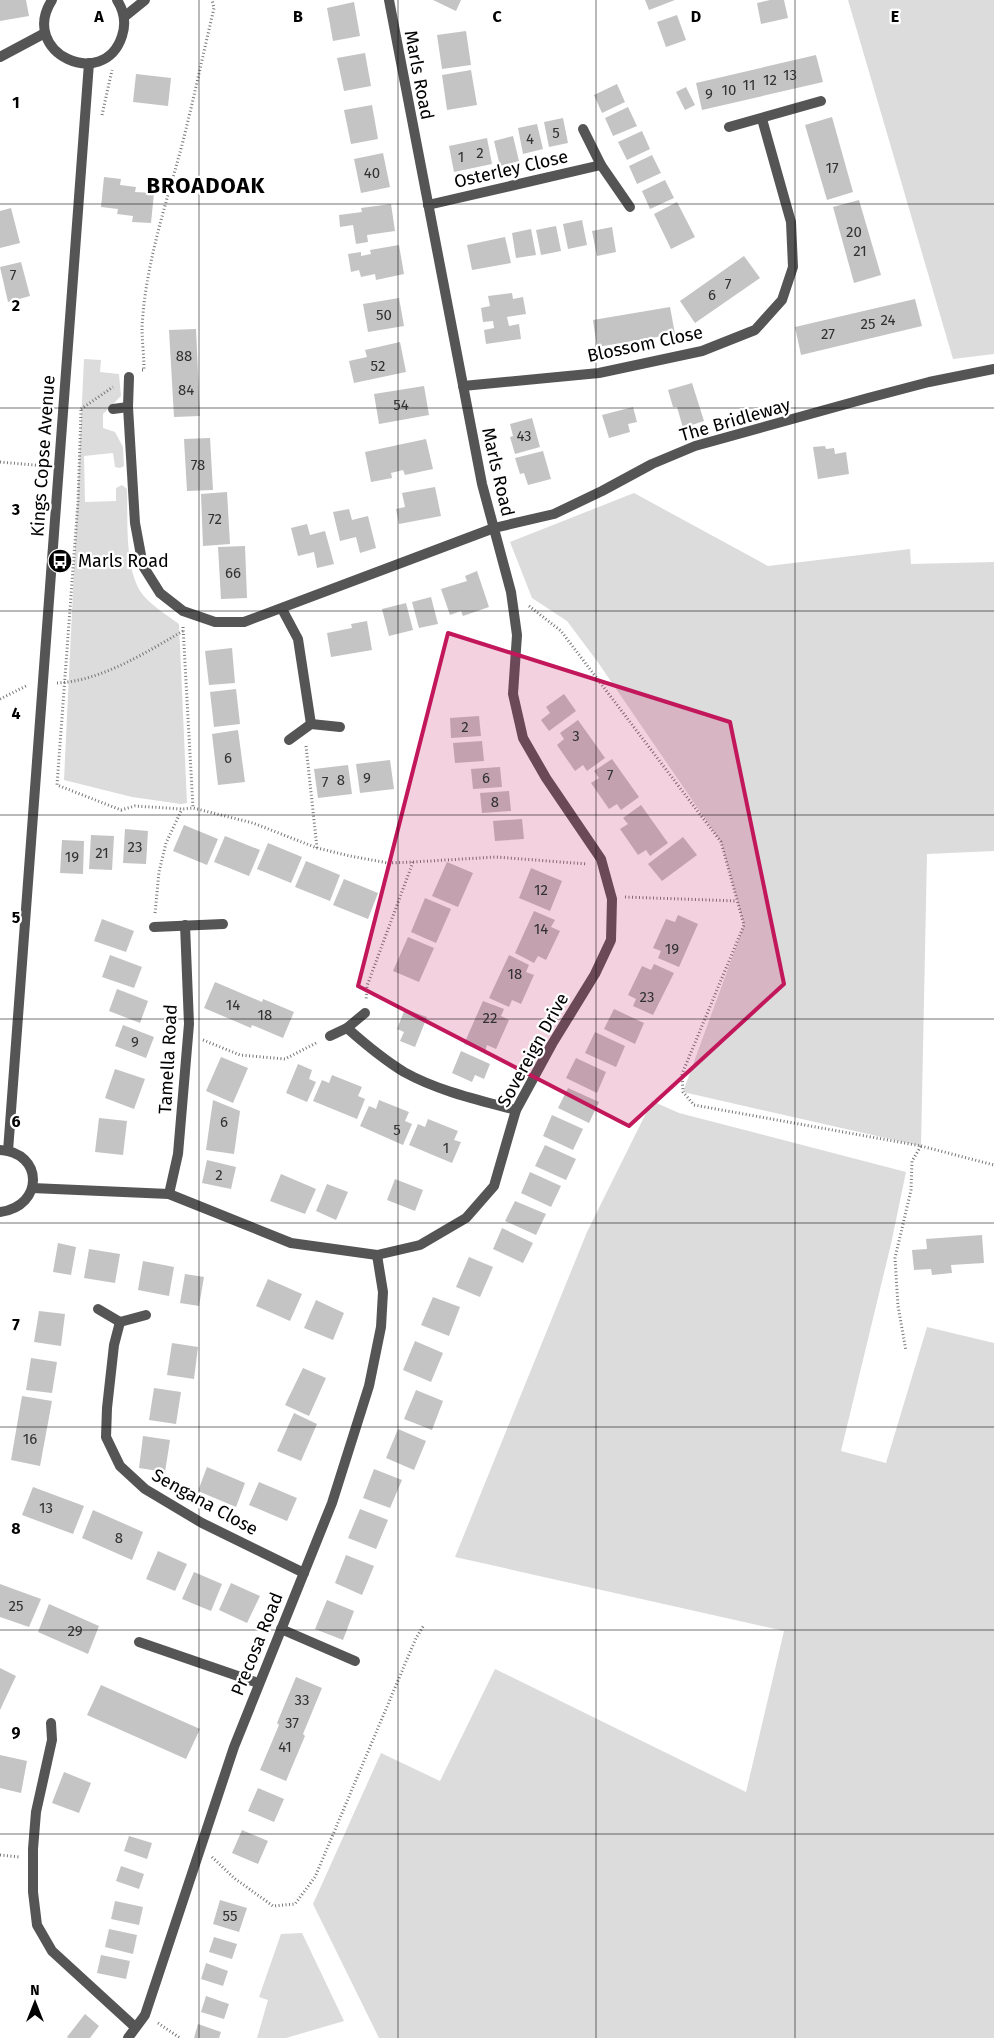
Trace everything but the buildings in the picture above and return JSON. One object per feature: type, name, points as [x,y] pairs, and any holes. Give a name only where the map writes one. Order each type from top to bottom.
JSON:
[{"type":"street","points":[[52,0],[47,8],[44,20],[45,33],[57,53],[66,60],[78,63],[102,60],[112,53],[120,42],[124,30],[124,17],[116,0]]},
{"type":"street","points":[[124,17],[145,0]]},
{"type":"street","name":"Marls Road","points":[[129,377],[128,407],[135,523],[143,566],[160,593],[182,611],[215,622],[244,622],[494,528],[482,484],[388,0]]},
{"type":"street","points":[[0,56],[45,33]]},
{"type":"street","name":"Kings Copse Avenue","points":[[4,1150],[44,684],[58,468],[89,63]]},
{"type":"street","points":[[729,127],[821,101]]},
{"type":"street","name":"Blossom Close","points":[[463,386],[599,373],[702,351],[755,330],[782,300],[793,267],[791,222],[762,119]]},
{"type":"street","name":"Osterley Close","points":[[584,129],[601,165],[630,207]]},
{"type":"street","name":"Osterley Close","points":[[428,205],[601,165]]},
{"type":"street","name":"The Bridleway","points":[[494,528],[554,514],[602,492],[652,464],[695,446],[929,382],[994,369]]},
{"type":"street","points":[[113,409],[128,407]]},
{"type":"street","name":"Sovereign Drive","points":[[32,1188],[169,1194],[291,1244],[377,1255],[420,1245],[466,1218],[494,1186],[516,1110],[552,1044],[595,974],[611,940],[611,896],[601,860],[546,778],[523,738],[513,694],[517,635],[511,592],[494,528]]},
{"type":"street","points":[[282,609],[298,639],[307,726]]},
{"type":"street","points":[[288,740],[307,726],[340,727]]},
{"type":"street","points":[[154,926],[223,924]]},
{"type":"street","name":"Tamella Road","points":[[169,1194],[178,1154],[188,1034],[185,926]]},
{"type":"street","points":[[330,1036],[347,1028],[365,1013]]},
{"type":"street","points":[[347,1028],[372,1050],[405,1072],[450,1092],[516,1110]]},
{"type":"street","points":[[0,1212],[11,1210],[21,1205],[28,1198],[33,1178],[25,1160],[18,1154],[4,1150]]},
{"type":"street","name":"Precosa Road","points":[[128,2038],[144,2015],[234,1747],[258,1683],[332,1503],[369,1386],[381,1327],[383,1292],[377,1255]]},
{"type":"street","points":[[98,1309],[120,1322],[146,1315]]},
{"type":"street","name":"Sengana Close","points":[[120,1322],[114,1345],[107,1408],[106,1437],[120,1466],[144,1489],[202,1523],[304,1573]]},
{"type":"street","points":[[281,1629],[355,1661]]},
{"type":"street","points":[[139,1642],[258,1683]]},
{"type":"street","points":[[51,1723],[52,1740],[36,1812],[32,1849],[32,1892],[37,1924],[52,1951],[135,2027]]},
{"type":"path","points":[[81,409],[129,377],[144,370],[142,328],[148,287],[160,223],[181,147],[214,8],[212,0]]},
{"type":"path","points":[[100,123],[113,66]]},
{"type":"path","points":[[81,402],[78,501],[57,785],[121,810],[135,806],[182,810],[193,808],[253,823],[318,848],[388,863],[496,857],[602,865]]},
{"type":"path","points":[[0,462],[58,468]]},
{"type":"path","points":[[511,592],[560,631],[721,842],[744,925],[682,1074],[683,1092],[694,1105],[921,1146],[994,1165]]},
{"type":"path","points":[[0,699],[29,684],[64,683],[97,675],[182,631],[193,808]]},
{"type":"path","points":[[307,726],[318,848]]},
{"type":"path","points":[[154,926],[159,872],[166,843],[182,810]]},
{"type":"path","points":[[365,1013],[367,986],[413,862]]},
{"type":"path","points":[[611,896],[737,901]]},
{"type":"path","points":[[188,1034],[240,1055],[285,1059],[330,1036]]},
{"type":"path","points":[[906,1351],[898,1306],[895,1258],[911,1190],[912,1161],[921,1146]]},
{"type":"path","points":[[201,1847],[234,1878],[273,1906],[294,1904],[315,1877],[416,1638],[424,1625]]},
{"type":"path","points":[[144,2015],[180,2038]]},
{"type":"highlighted area","points":[[448,633],[730,722],[784,984],[629,1126],[358,986]]},
{"type":"shaded area","points":[[848,0],[994,0],[994,354],[953,359]]},
{"type":"shaded area","points":[[84,359],[101,360],[100,372],[119,374],[121,396],[103,414],[103,428],[115,432],[123,447],[124,466],[120,468],[115,467],[113,453],[84,456],[85,502],[116,501],[116,488],[122,485],[127,489],[128,544],[137,585],[151,603],[179,624],[187,803],[181,804],[132,797],[64,780]]},
{"type":"shaded area","points":[[634,493],[768,566],[910,549],[911,564],[994,562],[994,851],[927,854],[921,1146],[683,1092],[744,925],[721,842],[597,661],[567,621],[532,598],[510,542]]},
{"type":"shaded area","points":[[652,1101],[679,1113],[906,1172],[891,1244],[841,1451],[886,1463],[927,1327],[994,1343],[994,2038],[379,2038],[313,1904],[381,1753],[440,1781],[495,1669],[746,1792],[784,1631],[455,1557],[587,1232]]},
{"type":"shaded area","points":[[302,1933],[344,2021],[286,2038],[257,2038],[268,2000],[259,1997],[281,1934]]},
{"type":"place","name":"Marls Road","points":[[60,561]]},
{"type":"district","name":"BROADOAK","points":[[206,185]]}]
